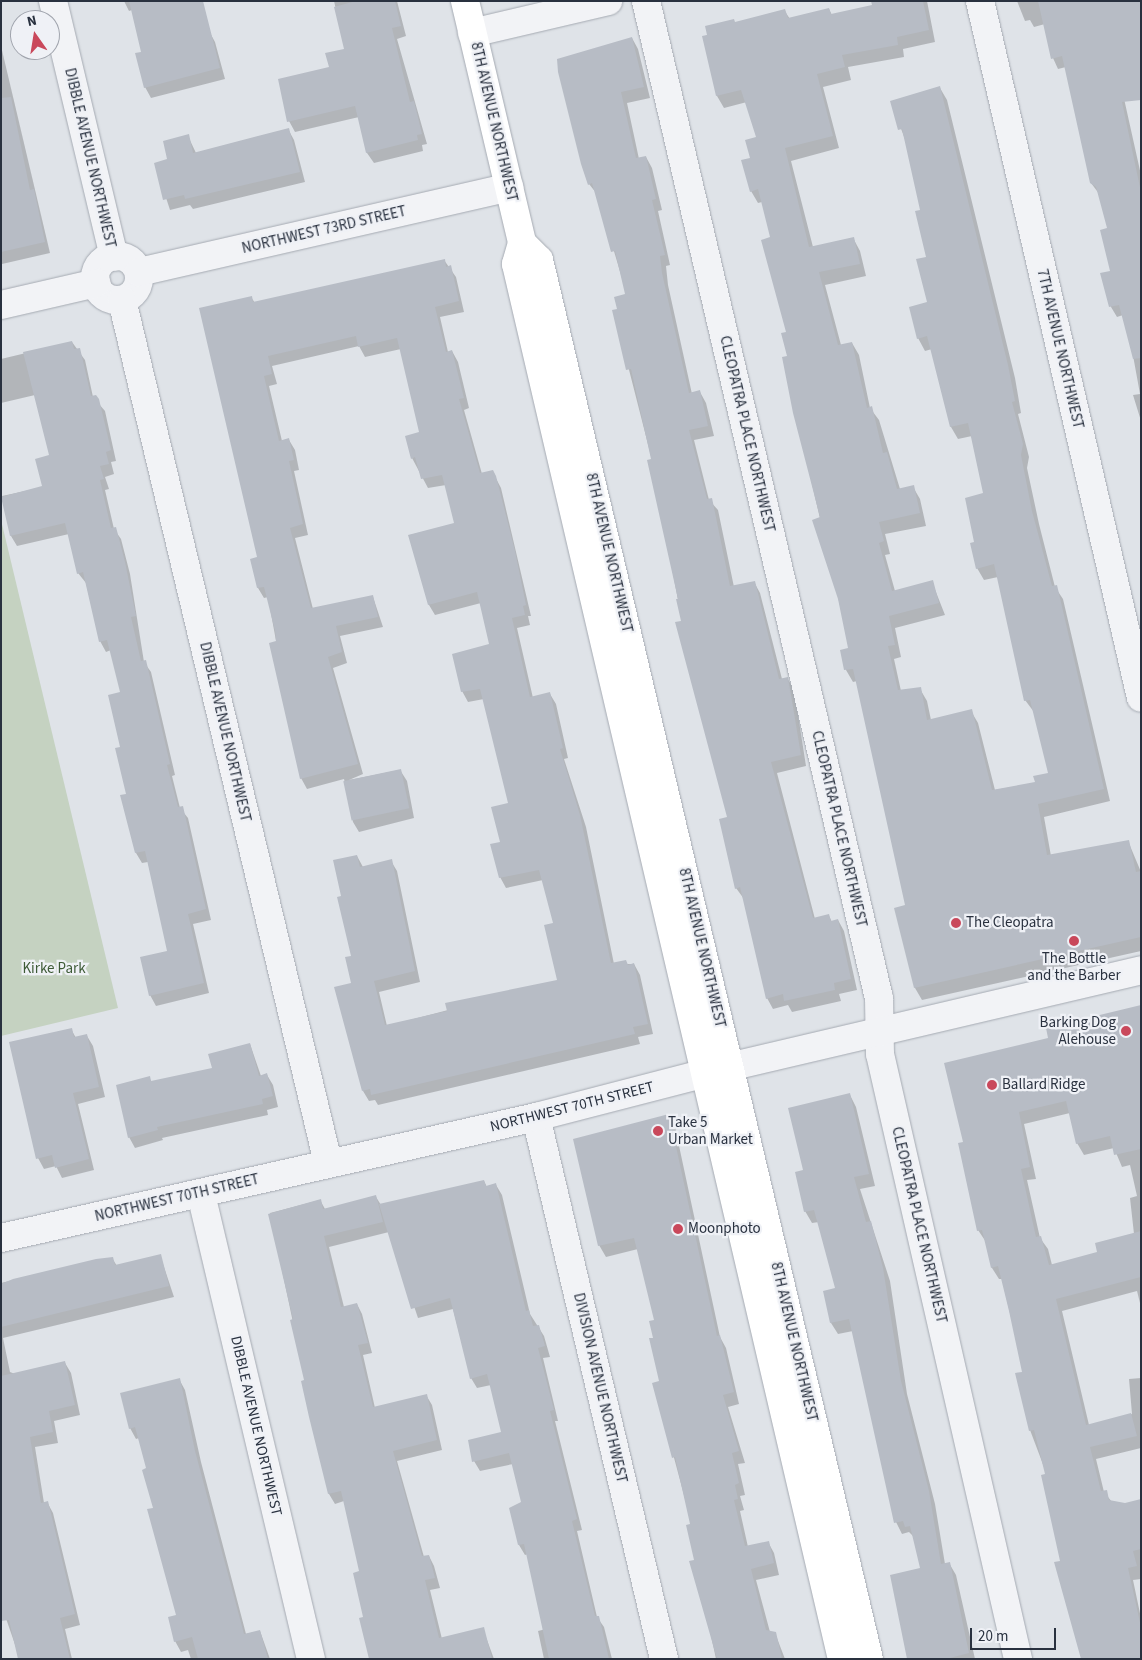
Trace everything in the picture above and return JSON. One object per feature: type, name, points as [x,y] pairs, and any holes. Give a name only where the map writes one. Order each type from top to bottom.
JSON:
[{"type":"main road","name":"8TH AVENUE NORTHWEST","points":[[465,1],[522,242],[539,260],[717,1070],[842,1659]]},
{"type":"main road","name":"8TH AVENUE NORTHWEST","points":[[717,1070],[868,1659]]},
{"type":"street","name":"DIBBLE AVENUE NORTHWEST","points":[[53,1],[114,256]]},
{"type":"street","points":[[472,33],[608,1]]},
{"type":"street","name":"CLEOPATRA PLACE NORTHWEST","points":[[646,1],[879,998],[879,1031],[882,1061],[1018,1659]]},
{"type":"street","name":"7TH AVENUE NORTHWEST","points":[[980,1],[1141,698]]},
{"type":"street","name":"NORTHWEST 73RD STREET","points":[[139,272],[509,187]]},
{"type":"street","points":[[114,256],[126,258],[139,272],[136,290],[122,300],[105,298],[96,283],[98,266],[114,256]]},
{"type":"street","points":[[1,306],[96,283]]},
{"type":"street","name":"DIBBLE AVENUE NORTHWEST","points":[[122,300],[328,1164]]},
{"type":"street","name":"NORTHWEST 70TH STREET","points":[[1,1238],[536,1117],[717,1070],[1141,970]]},
{"type":"street","name":"DIVISION AVENUE NORTHWEST","points":[[536,1117],[664,1659]]},
{"type":"street","name":"DIBBLE AVENUE NORTHWEST","points":[[201,1194],[311,1659]]},
{"type":"green space","name":"Kirke Park","points":[[1,520],[118,1008],[1,1036]]},
{"type":"building","points":[[129,1],[203,1],[220,68],[144,88],[135,53],[141,52]]},
{"type":"building","points":[[356,1],[395,1],[401,26],[392,28],[410,102],[414,101],[422,134],[417,135],[418,140],[366,153],[355,106],[287,122],[278,79],[329,67],[325,53],[344,49],[334,7]]},
{"type":"building","points":[[871,1],[923,1],[929,30],[897,37],[898,45],[842,55],[845,67],[817,74],[833,136],[785,148],[809,247],[854,237],[860,264],[819,272],[838,345],[852,342],[867,408],[872,406],[883,453],[887,452],[897,489],[914,485],[920,513],[879,522],[884,541],[879,543],[892,591],[933,580],[939,603],[889,616],[895,645],[888,646],[898,690],[921,687],[927,720],[972,709],[992,790],[1035,782],[1033,776],[1048,773],[1030,700],[1024,701],[994,564],[976,569],[970,543],[974,542],[965,498],[983,493],[968,423],[950,427],[927,336],[917,339],[909,307],[927,302],[916,259],[926,257],[915,211],[920,210],[902,129],[898,130],[890,101],[940,86],[1008,365],[1015,401],[1012,402],[1023,444],[1021,455],[1032,511],[1052,586],[1057,585],[1104,789],[1038,804],[1047,855],[1129,840],[1136,872],[1141,871],[1141,937],[914,988],[894,908],[905,905],[853,669],[844,670],[840,650],[848,648],[838,599],[812,520],[820,517],[793,413],[782,357],[787,356],[781,333],[786,332],[761,240],[770,237],[758,189],[750,192],[741,160],[750,158],[745,140],[756,137],[741,90],[716,96],[702,36],[707,35],[705,26],[734,19],[735,22],[785,9],[788,18],[829,8],[831,14],[872,5]]},
{"type":"building","points":[[1038,1],[1141,1],[1141,100],[1122,102],[1141,192],[1141,358],[1133,359],[1119,305],[1109,307],[1100,273],[1110,271],[1100,230],[1107,228],[1096,187],[1090,183],[1062,56],[1051,59]]},
{"type":"building","points":[[632,37],[644,87],[621,92],[636,158],[646,156],[656,199],[652,200],[665,255],[660,256],[662,273],[689,393],[700,390],[708,426],[689,430],[707,499],[712,498],[730,586],[755,581],[779,679],[788,677],[801,755],[771,762],[813,918],[829,914],[831,921],[838,919],[851,979],[834,983],[835,990],[784,1001],[783,994],[766,999],[740,887],[735,889],[719,819],[727,817],[675,622],[681,621],[676,599],[678,599],[647,460],[651,459],[631,369],[626,370],[612,310],[617,309],[614,297],[625,294],[615,251],[611,252],[592,183],[588,185],[581,164],[558,72],[557,59]]},
{"type":"building","points":[[11,97],[30,190],[34,189],[45,242],[1,252],[1,98]]},
{"type":"building","points":[[289,128],[300,172],[185,199],[184,195],[163,200],[154,163],[167,159],[163,141],[189,134],[193,153]]},
{"type":"building","points":[[445,259],[446,267],[451,265],[459,301],[435,307],[446,352],[452,350],[464,398],[459,399],[480,473],[493,470],[496,476],[515,551],[526,605],[523,606],[525,615],[512,618],[530,697],[550,692],[563,748],[560,749],[580,815],[611,963],[626,960],[628,965],[634,963],[648,1024],[633,1027],[635,1034],[371,1095],[370,1089],[362,1091],[334,987],[351,983],[345,957],[351,956],[337,897],[341,896],[333,860],[357,855],[360,867],[392,859],[415,971],[374,981],[385,1025],[447,1011],[445,1003],[557,980],[544,925],[553,923],[539,870],[499,878],[490,844],[500,842],[491,807],[508,803],[480,689],[461,692],[452,654],[489,644],[477,592],[428,605],[408,535],[454,523],[442,475],[421,479],[415,457],[411,459],[405,436],[419,432],[397,338],[358,347],[356,336],[268,356],[272,374],[264,376],[279,441],[289,438],[294,460],[289,461],[303,524],[290,528],[311,608],[373,595],[378,617],[336,626],[342,652],[328,657],[358,764],[300,779],[269,643],[276,641],[275,631],[264,587],[257,588],[250,559],[257,557],[199,308],[252,296],[253,302]]},
{"type":"building","points":[[72,341],[74,349],[80,348],[91,396],[96,395],[99,399],[111,450],[106,452],[109,464],[100,466],[104,479],[100,480],[111,528],[116,527],[125,562],[136,616],[131,617],[141,661],[146,660],[170,764],[167,765],[178,807],[183,806],[206,909],[188,914],[204,983],[149,996],[140,957],[167,951],[145,851],[135,853],[120,795],[126,794],[115,748],[120,747],[108,695],[120,692],[107,640],[99,642],[83,572],[77,574],[65,523],[10,536],[1,497],[42,486],[35,459],[49,455],[23,352]]},
{"type":"building","points":[[401,769],[409,808],[352,820],[343,781]]},
{"type":"building","points":[[1141,1005],[1141,1149],[1114,1155],[1110,1136],[1076,1144],[1066,1101],[1019,1112],[1030,1167],[1021,1169],[1036,1237],[1041,1236],[1049,1265],[1097,1252],[1095,1243],[1141,1231],[1141,1277],[1056,1299],[1086,1425],[1131,1413],[1137,1436],[1090,1447],[1101,1491],[1107,1490],[1109,1500],[1125,1503],[1141,1499],[1141,1549],[1133,1551],[1137,1566],[1128,1568],[1141,1627],[1141,1659],[1081,1659],[1054,1562],[1060,1561],[1041,1475],[1045,1474],[1034,1430],[1029,1431],[1015,1373],[1022,1372],[1009,1311],[998,1266],[991,1268],[982,1230],[977,1231],[958,1143],[963,1142],[944,1063],[1048,1038],[1046,1028]]},
{"type":"building","points":[[72,1028],[74,1037],[87,1034],[99,1087],[73,1093],[89,1159],[55,1168],[52,1155],[36,1159],[9,1042]]},
{"type":"building","points":[[250,1043],[259,1076],[267,1073],[273,1096],[262,1099],[263,1104],[157,1127],[158,1130],[128,1138],[116,1085],[150,1076],[151,1081],[212,1068],[208,1054]]},
{"type":"building","points":[[850,1093],[869,1174],[854,1177],[866,1222],[871,1221],[883,1268],[901,1381],[929,1491],[941,1564],[950,1562],[969,1653],[946,1659],[907,1659],[890,1575],[920,1568],[910,1526],[905,1527],[903,1521],[894,1523],[849,1319],[830,1323],[823,1291],[835,1288],[814,1210],[804,1212],[795,1172],[803,1170],[788,1108]]},
{"type":"building","points":[[669,1114],[717,1336],[720,1335],[734,1392],[723,1395],[739,1451],[732,1453],[739,1483],[735,1485],[738,1499],[734,1500],[745,1546],[769,1541],[774,1563],[751,1569],[766,1630],[776,1632],[782,1659],[717,1659],[689,1561],[694,1560],[686,1525],[690,1524],[675,1457],[672,1458],[652,1383],[659,1381],[649,1338],[653,1338],[649,1321],[654,1320],[634,1238],[598,1246],[573,1139]]},
{"type":"building","points":[[484,1180],[486,1186],[496,1183],[526,1311],[529,1310],[533,1326],[539,1325],[545,1346],[538,1348],[554,1410],[550,1411],[577,1519],[572,1521],[595,1616],[599,1616],[609,1659],[549,1659],[524,1544],[518,1545],[509,1508],[521,1502],[509,1453],[472,1462],[468,1440],[501,1432],[487,1374],[470,1379],[450,1298],[411,1309],[379,1204]]},
{"type":"building","points":[[376,1195],[383,1222],[324,1236],[341,1307],[357,1303],[368,1343],[358,1345],[373,1407],[427,1394],[437,1440],[393,1451],[422,1556],[429,1555],[435,1578],[425,1580],[439,1638],[484,1627],[492,1659],[369,1659],[359,1618],[363,1617],[353,1573],[359,1571],[341,1491],[328,1494],[301,1381],[304,1380],[290,1320],[293,1319],[268,1214],[321,1199],[323,1209]]},
{"type":"building","points":[[161,1254],[169,1286],[1,1327],[1,1284],[13,1279],[96,1259],[113,1257],[115,1265]]},
{"type":"building","points":[[65,1361],[75,1405],[49,1411],[53,1432],[30,1437],[41,1503],[48,1501],[75,1614],[60,1618],[70,1659],[18,1659],[9,1620],[1,1621],[1,1376]]},
{"type":"building","points":[[180,1378],[195,1451],[244,1634],[260,1630],[268,1659],[198,1659],[192,1637],[174,1642],[168,1617],[176,1615],[147,1509],[153,1508],[142,1470],[146,1468],[135,1427],[129,1429],[120,1393]]},
{"type":"place","name":"The Cleopatra","points":[[956,923]]},
{"type":"place","name":"The Bottle and the Barber","points":[[1074,941]]},
{"type":"place","name":"Barking Dog Alehouse","points":[[1126,1031]]},
{"type":"place","name":"Ballard Ridge","points":[[992,1085]]},
{"type":"place","name":"Take 5 Urban Market","points":[[658,1131]]},
{"type":"place","name":"Moonphoto","points":[[678,1229]]}]
